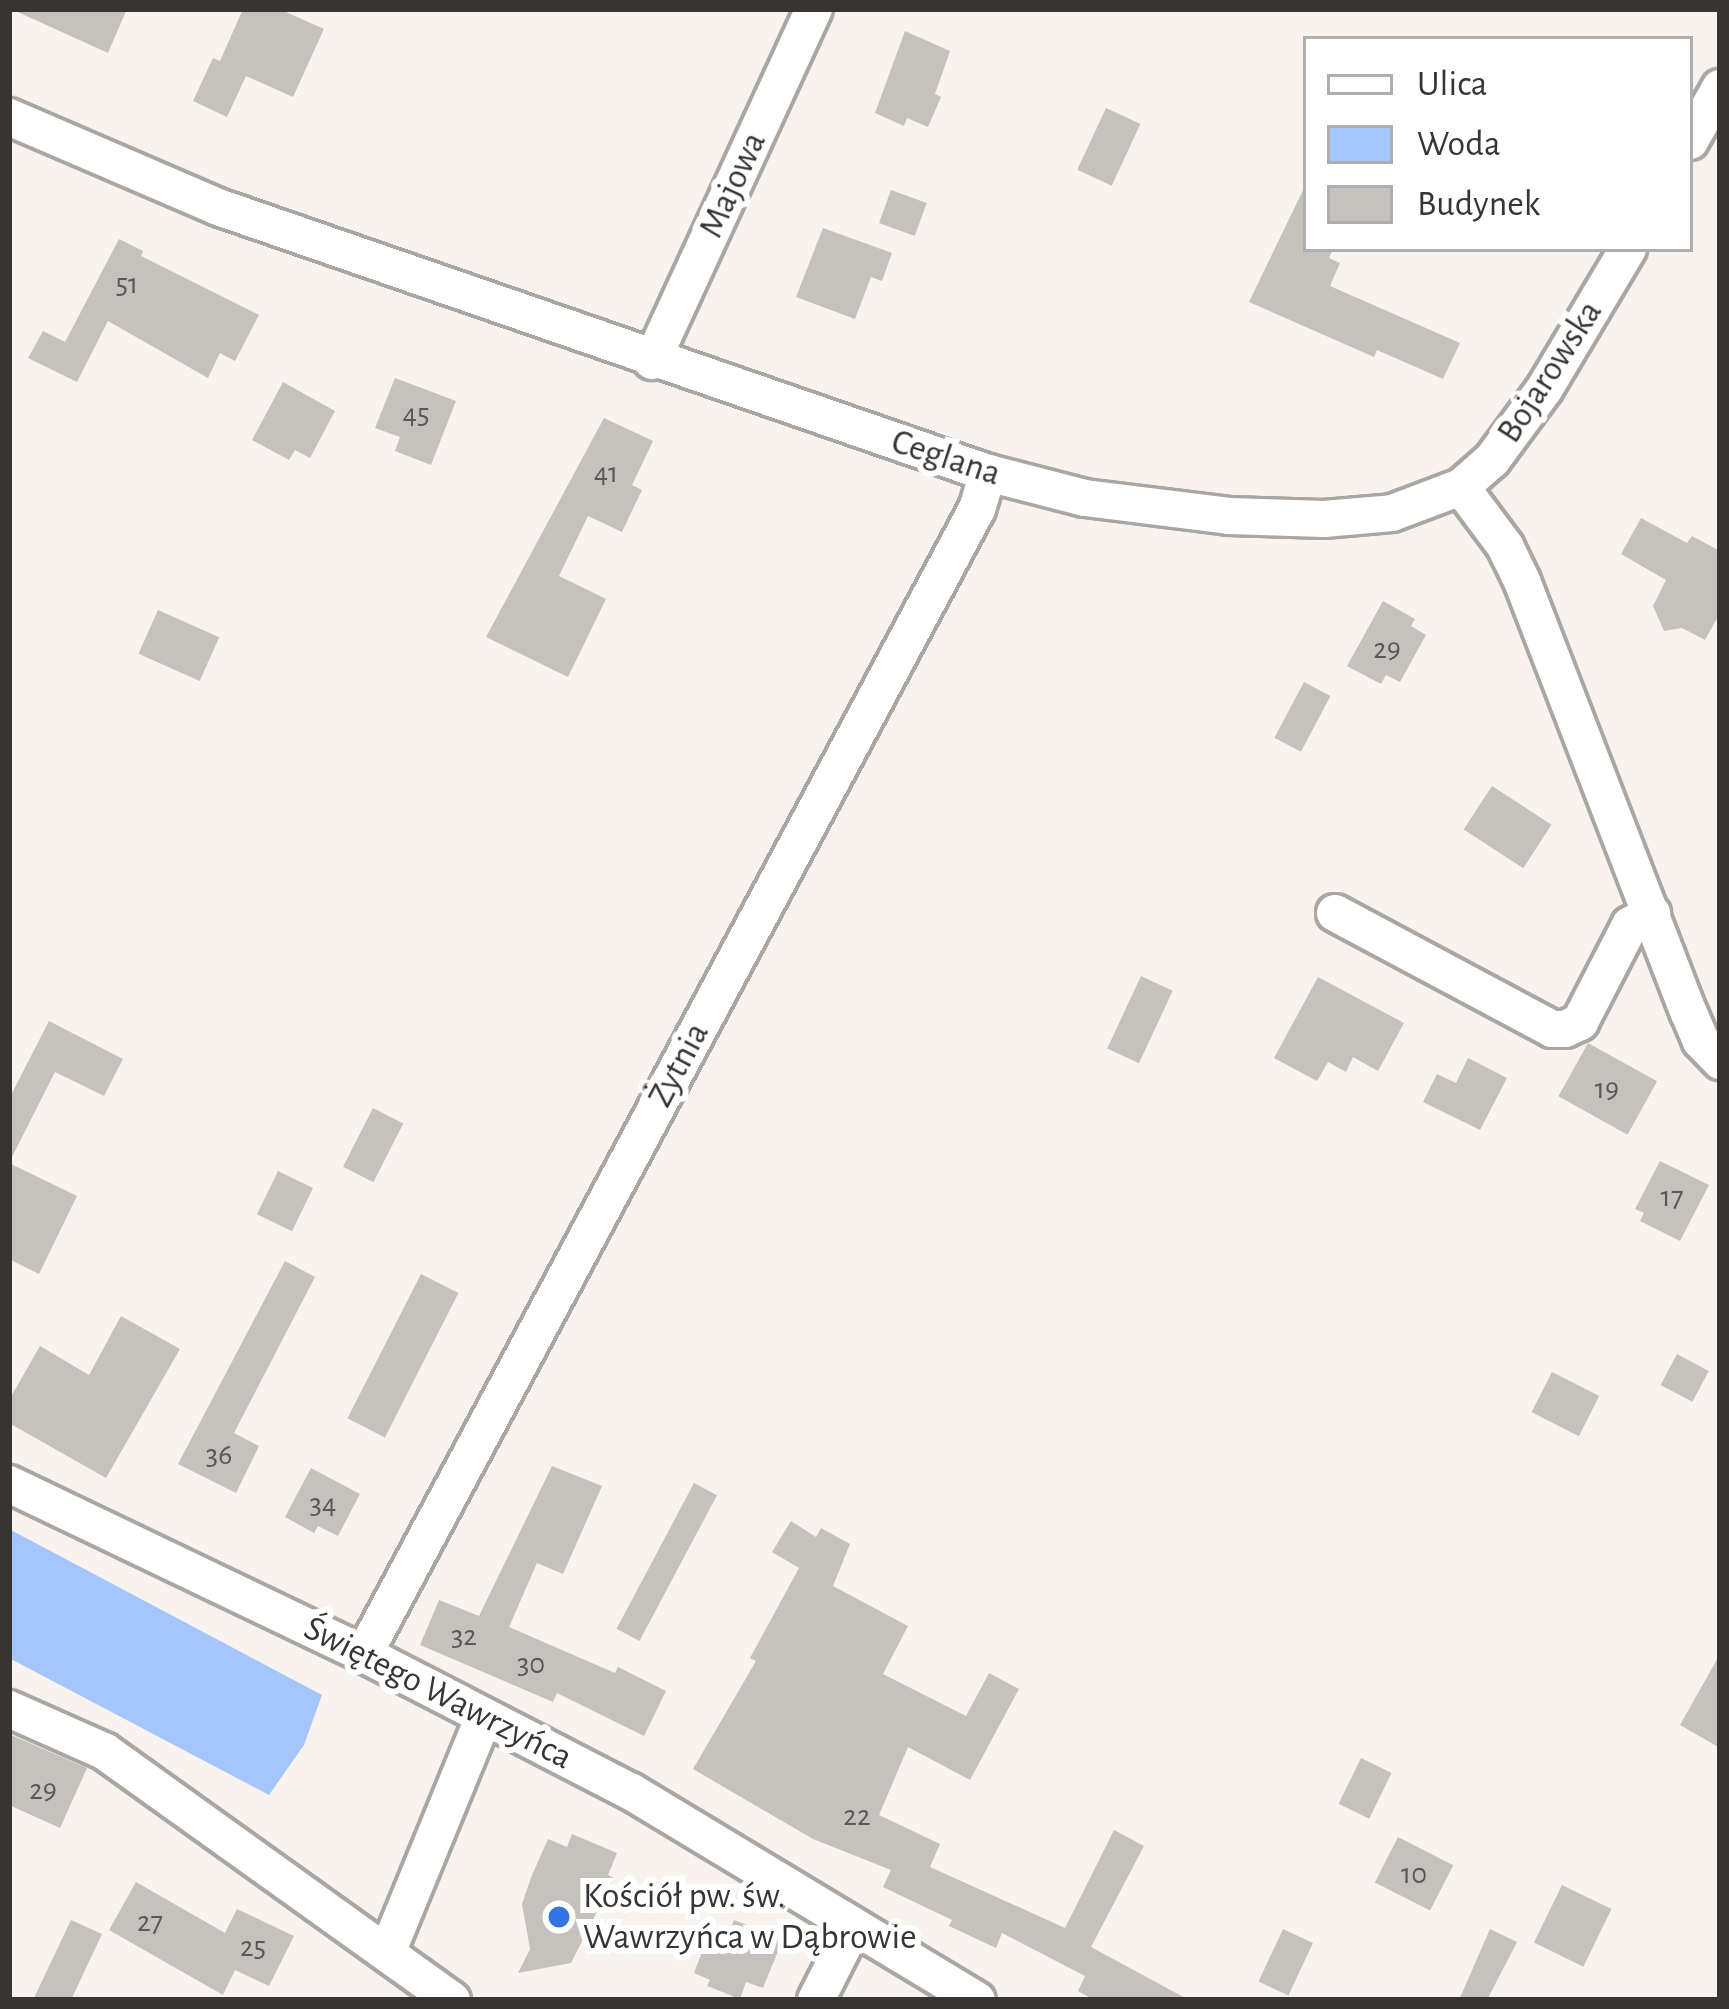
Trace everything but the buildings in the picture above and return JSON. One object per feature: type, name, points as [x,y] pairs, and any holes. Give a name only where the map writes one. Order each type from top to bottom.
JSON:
[{"type":"street","name":"Majowa","points":[[652,361],[814,9]]},
{"type":"street","points":[[1693,136],[1720,88]]},
{"type":"street","name":"Ceglana","points":[[9,117],[218,207],[652,361],[988,473],[1108,501],[1285,519],[1392,513],[1461,487]]},
{"type":"street","name":"Bojarowska","points":[[1461,487],[1492,460],[1536,402],[1626,252]]},
{"type":"street","name":"Żytnia","points":[[364,1654],[977,509],[988,473]]},
{"type":"street","points":[[1461,487],[1505,546],[1522,581],[1688,1013],[1702,1041],[1720,1061]]},
{"type":"street","points":[[1335,913],[1552,1029],[1580,1022],[1630,925],[1652,914]]},
{"type":"street","name":"Świętego Wawrzyńca","points":[[9,1484],[364,1654],[483,1720],[630,1791],[977,2000]]},
{"type":"street","points":[[9,1709],[104,1751],[452,2000]]},
{"type":"street","points":[[387,1953],[483,1720]]},
{"type":"street","points":[[816,2000],[853,1927]]},
{"type":"water","points":[[9,1529],[322,1695],[304,1745],[269,1795],[9,1658]]},
{"type":"place","name":"Kościół pw. św. Wawrzyńca w Dąbrowie","points":[[559,1917]]}]
